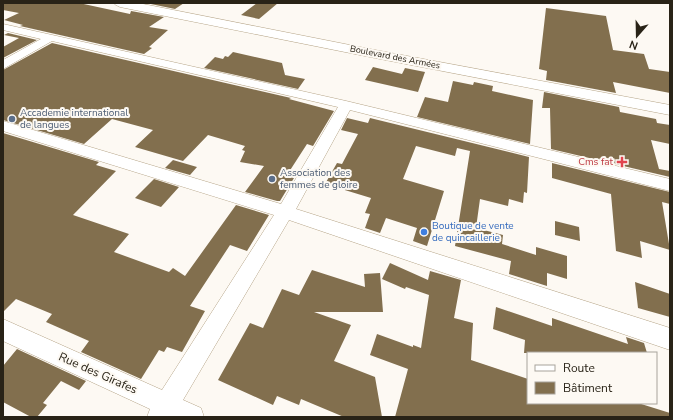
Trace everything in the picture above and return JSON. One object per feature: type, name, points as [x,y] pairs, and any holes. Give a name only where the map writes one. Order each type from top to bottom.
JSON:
[{"type":"street","name":"Boulevard des Armées","points":[[120,3],[375,54],[670,110]]},
{"type":"street","points":[[3,27],[346,106],[670,185]]},
{"type":"street","points":[[3,65],[50,38]]},
{"type":"street","points":[[163,410],[284,212],[346,106]]},
{"type":"street","points":[[3,126],[284,212],[670,339]]},
{"type":"street","name":"Rue des Girafes","points":[[3,330],[163,410],[192,417]]},
{"type":"building","points":[[3,3],[79,3],[130,14],[131,11],[164,17],[149,27],[168,30],[149,47],[152,48],[144,54],[20,26],[23,25],[4,20],[19,13],[3,10]]},
{"type":"building","points":[[146,3],[184,3],[175,9]]},
{"type":"building","points":[[257,3],[278,3],[259,19],[241,15]]},
{"type":"building","points":[[546,8],[606,16],[613,50],[644,54],[649,69],[670,72],[670,93],[613,82],[616,93],[546,80],[547,71],[539,69]]},
{"type":"building","points":[[8,33],[37,40],[3,58],[3,47],[19,38],[4,35]]},
{"type":"building","points":[[52,43],[291,98],[289,99],[334,111],[313,146],[307,144],[287,175],[294,178],[280,201],[277,201],[245,192],[264,166],[240,162],[245,151],[242,150],[245,146],[208,135],[183,161],[135,147],[153,130],[112,119],[84,144],[3,120],[3,70]]},
{"type":"building","points":[[233,52],[282,63],[285,75],[305,79],[298,89],[204,68],[215,57],[223,59],[225,56],[228,57]]},
{"type":"building","points":[[373,67],[402,74],[405,68],[425,72],[418,92],[365,80]]},
{"type":"building","points":[[453,81],[473,85],[474,82],[493,86],[492,91],[533,100],[530,144],[417,117],[425,97],[448,102]]},
{"type":"building","points":[[544,92],[619,107],[620,112],[656,119],[657,123],[670,125],[670,144],[651,140],[659,169],[670,171],[670,177],[551,149],[550,108],[542,108]]},
{"type":"building","points":[[347,118],[368,123],[370,118],[529,157],[527,193],[524,192],[523,203],[509,199],[508,206],[480,199],[476,228],[503,235],[502,244],[536,255],[536,247],[567,256],[567,279],[547,273],[547,286],[509,274],[511,261],[455,246],[470,151],[457,148],[455,156],[416,146],[403,179],[444,191],[427,246],[413,241],[417,228],[386,218],[380,233],[365,228],[370,214],[365,213],[371,198],[325,184],[337,163],[342,164],[358,134],[341,130]]},
{"type":"building","points":[[3,133],[99,162],[96,165],[116,171],[73,215],[129,234],[114,252],[169,272],[173,268],[185,276],[236,205],[269,215],[247,251],[230,245],[190,306],[205,311],[182,352],[167,347],[164,352],[159,350],[141,379],[81,352],[89,341],[46,322],[52,314],[16,299],[3,312]]},
{"type":"building","points":[[173,160],[197,167],[190,175],[165,168]]},
{"type":"building","points":[[552,163],[670,192],[670,204],[662,202],[670,250],[640,241],[642,258],[616,251],[611,194],[552,178]]},
{"type":"building","points":[[154,179],[179,187],[161,207],[135,198]]},
{"type":"building","points":[[555,221],[579,227],[580,241],[555,235]]},
{"type":"building","points":[[390,263],[428,280],[430,271],[461,280],[454,318],[473,323],[471,360],[527,379],[527,404],[641,404],[670,413],[670,417],[395,417],[408,369],[370,355],[377,334],[413,347],[413,345],[421,348],[429,295],[406,287],[405,289],[382,279]]},
{"type":"building","points":[[312,270],[365,287],[364,274],[380,273],[383,312],[314,312],[351,325],[334,361],[375,377],[382,417],[344,417],[301,399],[299,405],[277,396],[273,405],[218,380],[250,323],[263,328],[282,289],[299,295]]},
{"type":"building","points":[[635,282],[670,294],[670,317],[638,308]]},
{"type":"building","points":[[496,307],[552,326],[552,318],[628,344],[626,337],[644,343],[647,352],[524,353],[525,340],[493,329]]},
{"type":"building","points":[[17,349],[86,381],[79,390],[61,381],[43,403],[47,405],[37,417],[31,417],[3,402],[3,366]]},
{"type":"place","name":"Accademie international de langues","points":[[12,119]]},
{"type":"place","name":"Cms fat","points":[[622,162]]},
{"type":"place","name":"Association des femmes de gloire","points":[[272,179]]},
{"type":"place","name":"Boutique de vente de quincaillerie","points":[[424,232]]}]
